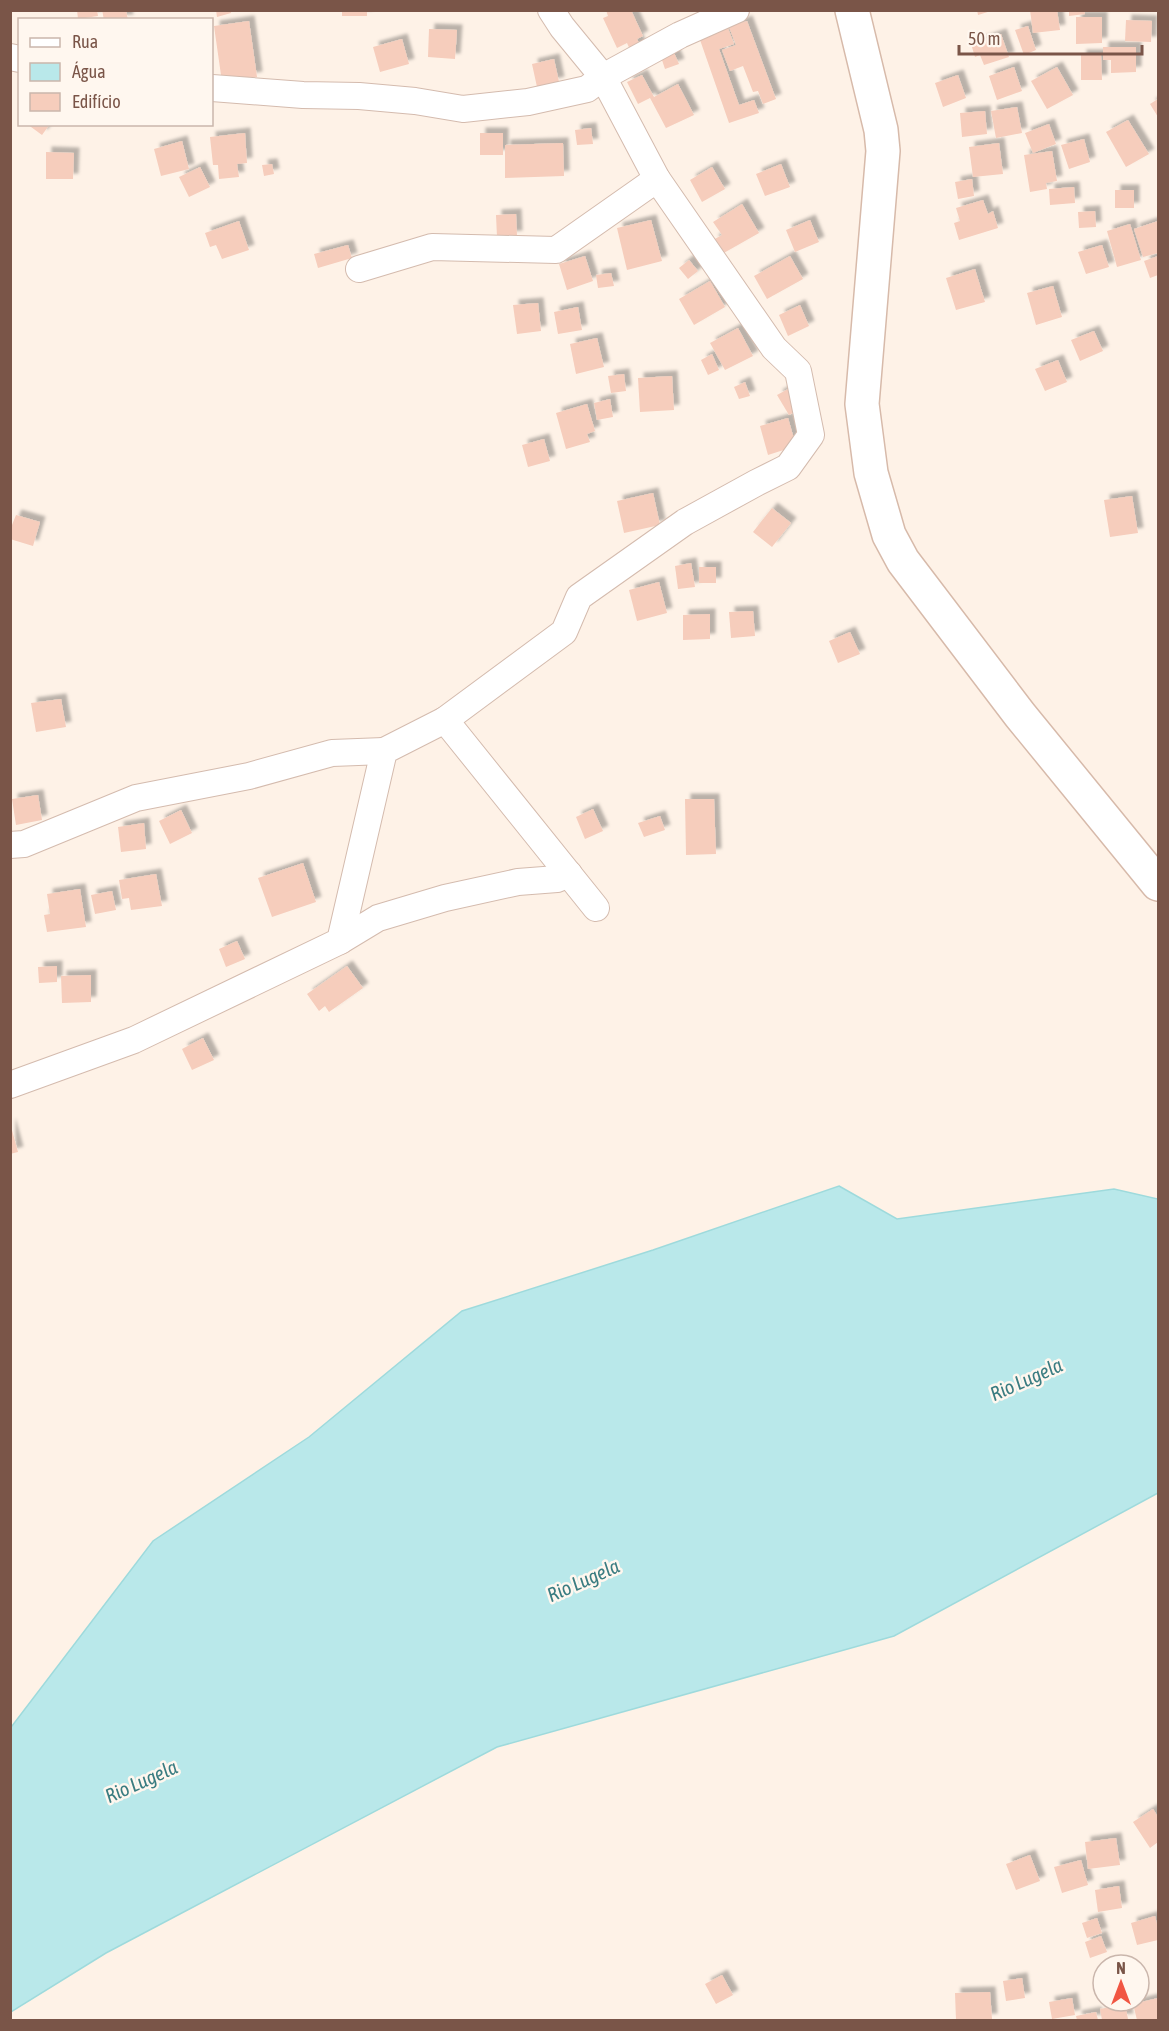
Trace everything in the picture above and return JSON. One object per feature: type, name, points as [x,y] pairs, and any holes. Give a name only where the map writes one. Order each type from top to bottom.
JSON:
[{"type":"main road","points":[[852,10],[881,130],[883,151],[862,404],[871,473],[889,535],[903,561],[1020,715],[1158,884]]},
{"type":"street","points":[[10,845],[24,844],[136,798],[249,776],[332,753],[384,751],[445,720],[564,632],[579,597],[685,522],[788,467],[811,435],[798,371],[774,348],[657,179],[603,77],[562,27],[552,10]]},
{"type":"street","points":[[213,88],[303,95],[359,96],[415,101],[463,109],[528,102],[587,89],[603,77],[680,35],[736,10]]},
{"type":"street","points":[[360,269],[432,247],[556,250],[657,179]]},
{"type":"street","points":[[445,720],[596,908]]},
{"type":"street","points":[[340,941],[384,751]]},
{"type":"street","points":[[10,1085],[134,1041],[340,941],[378,918],[445,898],[518,882],[556,879],[569,874]]},
{"type":"water","name":"Rio Lugela","points":[[839,1186],[897,1219],[1114,1189],[1158,1199],[1158,1493],[894,1636],[497,1747],[106,1953],[11,2012],[11,1726],[153,1541],[309,1437],[462,1311],[653,1250]]},
{"type":"building","points":[[77,10],[97,10],[98,16],[78,18]]},
{"type":"building","points":[[102,10],[126,10],[128,18],[104,18]]},
{"type":"building","points":[[216,10],[230,10],[231,13],[217,17]]},
{"type":"building","points":[[342,10],[367,10],[367,16],[342,16]]},
{"type":"building","points":[[606,10],[631,10],[643,36],[637,39],[641,47],[631,52],[627,43],[617,48],[603,18],[608,16]]},
{"type":"building","points":[[977,10],[991,10],[991,11],[978,15]]},
{"type":"building","points":[[1030,10],[1057,10],[1060,30],[1033,33]]},
{"type":"building","points":[[1069,10],[1084,10],[1085,14],[1069,16]]},
{"type":"building","points":[[1076,17],[1102,17],[1102,43],[1076,44]]},
{"type":"building","points":[[1126,20],[1152,21],[1151,42],[1125,41]]},
{"type":"building","points":[[249,21],[257,77],[222,82],[214,26]]},
{"type":"building","points":[[747,21],[776,99],[763,104],[758,91],[753,92],[743,66],[730,71],[722,50],[736,45],[729,27]]},
{"type":"building","points":[[1028,26],[1036,50],[1024,55],[1015,30]]},
{"type":"building","points":[[728,28],[734,44],[719,49],[739,105],[754,100],[759,113],[729,123],[699,37]]},
{"type":"building","points":[[429,29],[457,30],[455,59],[428,57]]},
{"type":"building","points":[[1001,34],[1009,57],[984,65],[980,55],[975,57],[971,44]]},
{"type":"building","points":[[402,39],[409,64],[380,72],[373,47]]},
{"type":"building","points":[[1103,47],[1136,47],[1136,72],[1111,73],[1111,60],[1103,60]]},
{"type":"building","points":[[674,53],[679,64],[665,69],[661,57]]},
{"type":"building","points":[[1081,55],[1101,55],[1102,80],[1081,80]]},
{"type":"building","points":[[554,59],[559,82],[537,87],[532,64]]},
{"type":"building","points":[[1014,67],[1022,91],[997,100],[989,76]]},
{"type":"building","points":[[1057,67],[1073,95],[1047,109],[1031,81]]},
{"type":"building","points":[[642,75],[654,97],[678,84],[694,115],[666,128],[650,98],[638,104],[627,82]]},
{"type":"building","points":[[958,75],[966,98],[943,107],[935,83]]},
{"type":"building","points":[[1158,99],[1158,117],[1150,104]]},
{"type":"building","points":[[1017,107],[1022,133],[996,138],[991,111]]},
{"type":"building","points":[[985,111],[987,134],[962,137],[960,113]]},
{"type":"building","points":[[1128,120],[1149,154],[1126,167],[1106,132]]},
{"type":"building","points":[[1049,124],[1056,144],[1033,153],[1025,133]]},
{"type":"building","points":[[30,126],[49,126],[42,135]]},
{"type":"building","points":[[591,128],[593,144],[577,145],[575,130]]},
{"type":"building","points":[[245,133],[247,163],[237,164],[239,177],[219,179],[218,165],[213,165],[210,137]]},
{"type":"building","points":[[480,133],[503,133],[503,155],[480,155]]},
{"type":"building","points":[[1084,139],[1090,162],[1069,169],[1061,145]]},
{"type":"building","points":[[182,141],[189,169],[161,176],[154,149]]},
{"type":"building","points":[[563,143],[564,176],[505,178],[505,145]]},
{"type":"building","points":[[999,143],[1003,174],[973,177],[969,147]]},
{"type":"building","points":[[1052,151],[1057,181],[1046,183],[1047,189],[1030,192],[1024,155]]},
{"type":"building","points":[[46,152],[74,153],[73,179],[46,179]]},
{"type":"building","points":[[272,164],[274,174],[264,176],[262,165]]},
{"type":"building","points":[[781,164],[790,187],[765,196],[756,174]]},
{"type":"building","points":[[200,167],[210,187],[189,197],[179,177]]},
{"type":"building","points":[[712,167],[725,189],[702,202],[690,180]]},
{"type":"building","points":[[972,179],[974,196],[958,199],[955,182]]},
{"type":"building","points":[[1074,187],[1075,203],[1050,205],[1049,189]]},
{"type":"building","points":[[1115,190],[1134,190],[1134,208],[1115,208]]},
{"type":"building","points":[[983,200],[988,214],[993,211],[998,228],[959,240],[954,223],[960,221],[956,208]]},
{"type":"building","points":[[742,204],[759,233],[722,254],[713,240],[722,235],[713,222]]},
{"type":"building","points":[[1095,211],[1096,227],[1079,228],[1078,212]]},
{"type":"building","points":[[516,214],[517,236],[497,237],[496,215]]},
{"type":"building","points":[[651,220],[662,261],[627,270],[617,228]]},
{"type":"building","points":[[810,220],[819,242],[795,252],[786,230]]},
{"type":"building","points":[[239,221],[249,250],[222,259],[216,245],[210,247],[205,233]]},
{"type":"building","points":[[1158,221],[1158,253],[1143,257],[1134,229]]},
{"type":"building","points":[[1130,224],[1141,260],[1117,267],[1107,231]]},
{"type":"building","points":[[348,245],[352,258],[318,268],[314,254]]},
{"type":"building","points":[[1102,245],[1109,267],[1086,274],[1078,252]]},
{"type":"building","points":[[585,256],[593,281],[567,290],[559,264]]},
{"type":"building","points":[[790,256],[803,279],[767,299],[754,276]]},
{"type":"building","points":[[1158,256],[1158,275],[1150,278],[1144,261]]},
{"type":"building","points":[[689,260],[698,271],[688,279],[679,268]]},
{"type":"building","points":[[975,269],[985,302],[956,310],[946,278]]},
{"type":"building","points":[[611,273],[614,286],[598,288],[596,275]]},
{"type":"building","points":[[710,281],[725,307],[694,325],[679,299]]},
{"type":"building","points":[[1053,286],[1062,317],[1036,325],[1027,293]]},
{"type":"building","points":[[538,303],[541,331],[517,334],[513,305]]},
{"type":"building","points":[[800,305],[809,326],[788,336],[779,315]]},
{"type":"building","points":[[578,307],[582,330],[558,334],[554,312]]},
{"type":"building","points":[[738,328],[753,356],[725,370],[710,343]]},
{"type":"building","points":[[1094,331],[1103,351],[1080,361],[1071,340]]},
{"type":"building","points":[[597,338],[604,367],[576,374],[570,344]]},
{"type":"building","points":[[712,354],[719,370],[708,375],[701,360]]},
{"type":"building","points":[[1058,360],[1067,382],[1045,391],[1035,369]]},
{"type":"building","points":[[624,374],[626,391],[611,393],[608,376]]},
{"type":"building","points":[[672,376],[674,410],[640,412],[638,378]]},
{"type":"building","points":[[745,382],[750,396],[739,399],[734,387]]},
{"type":"building","points":[[790,388],[802,408],[789,415],[777,395]]},
{"type":"building","points":[[610,399],[613,417],[597,420],[594,403]]},
{"type":"building","points":[[587,404],[595,431],[587,434],[590,442],[566,449],[556,413]]},
{"type":"building","points":[[788,418],[796,446],[768,455],[760,426]]},
{"type":"building","points":[[544,439],[550,461],[528,467],[522,445]]},
{"type":"building","points":[[653,493],[660,525],[624,533],[617,501]]},
{"type":"building","points":[[1132,496],[1138,533],[1110,537],[1104,500]]},
{"type":"building","points":[[772,508],[791,523],[772,547],[753,532]]},
{"type":"building","points":[[16,515],[40,522],[33,546],[10,539],[10,530]]},
{"type":"building","points":[[691,563],[695,587],[678,589],[675,566]]},
{"type":"building","points":[[699,567],[716,567],[716,583],[699,583]]},
{"type":"building","points":[[659,582],[667,613],[637,621],[629,590]]},
{"type":"building","points":[[753,611],[755,636],[731,638],[729,612]]},
{"type":"building","points":[[710,614],[710,639],[683,640],[683,615]]},
{"type":"building","points":[[850,632],[860,654],[838,663],[829,641]]},
{"type":"building","points":[[61,699],[66,727],[36,732],[31,703]]},
{"type":"building","points":[[38,795],[42,820],[16,825],[12,799]]},
{"type":"building","points":[[685,799],[714,799],[716,854],[686,855]]},
{"type":"building","points":[[593,809],[603,831],[585,839],[576,817]]},
{"type":"building","points":[[181,810],[192,833],[170,844],[159,821]]},
{"type":"building","points":[[660,816],[665,830],[644,837],[638,823]]},
{"type":"building","points":[[144,823],[146,849],[121,852],[118,827]]},
{"type":"building","points":[[303,863],[316,902],[272,917],[258,878]]},
{"type":"building","points":[[156,874],[162,906],[131,910],[129,898],[122,899],[119,880]]},
{"type":"building","points":[[80,889],[86,927],[47,932],[44,915],[50,914],[47,894]]},
{"type":"building","points":[[112,891],[116,910],[95,914],[91,895]]},
{"type":"building","points":[[237,941],[245,959],[226,967],[219,949]]},
{"type":"building","points":[[57,966],[57,982],[39,983],[38,967]]},
{"type":"building","points":[[347,966],[363,988],[329,1012],[325,1006],[319,1011],[307,994]]},
{"type":"building","points":[[91,975],[91,1002],[62,1003],[61,976]]},
{"type":"building","points":[[203,1038],[214,1060],[192,1070],[182,1049]]},
{"type":"building","points":[[10,1123],[18,1152],[10,1154]]},
{"type":"building","points":[[1153,1809],[1158,1817],[1158,1842],[1150,1848],[1133,1822]]},
{"type":"building","points":[[1116,1838],[1120,1865],[1088,1869],[1085,1842]]},
{"type":"building","points":[[1030,1855],[1040,1881],[1016,1890],[1006,1864]]},
{"type":"building","points":[[1081,1860],[1088,1885],[1062,1893],[1054,1867]]},
{"type":"building","points":[[1119,1886],[1122,1908],[1098,1912],[1095,1890]]},
{"type":"building","points":[[1155,1916],[1158,1940],[1137,1945],[1131,1923]]},
{"type":"building","points":[[1097,1918],[1102,1933],[1087,1938],[1082,1923]]},
{"type":"building","points":[[1101,1936],[1107,1952],[1091,1953],[1090,1958],[1085,1942]]},
{"type":"building","points":[[722,1975],[733,1995],[716,2004],[705,1984]]},
{"type":"building","points":[[1022,1978],[1025,1998],[1006,2001],[1003,1981]]},
{"type":"building","points":[[990,1992],[992,2019],[956,2020],[955,1993]]},
{"type":"building","points":[[1072,1998],[1075,2015],[1052,2019],[1049,2002]]},
{"type":"building","points":[[1158,1998],[1158,2020],[1137,2020],[1135,2013],[1151,2013],[1151,2000]]},
{"type":"building","points":[[1096,2013],[1098,2020],[1077,2020],[1076,2016]]},
{"type":"building","points":[[1101,2013],[1127,2013],[1128,2019],[1102,2020]]}]
